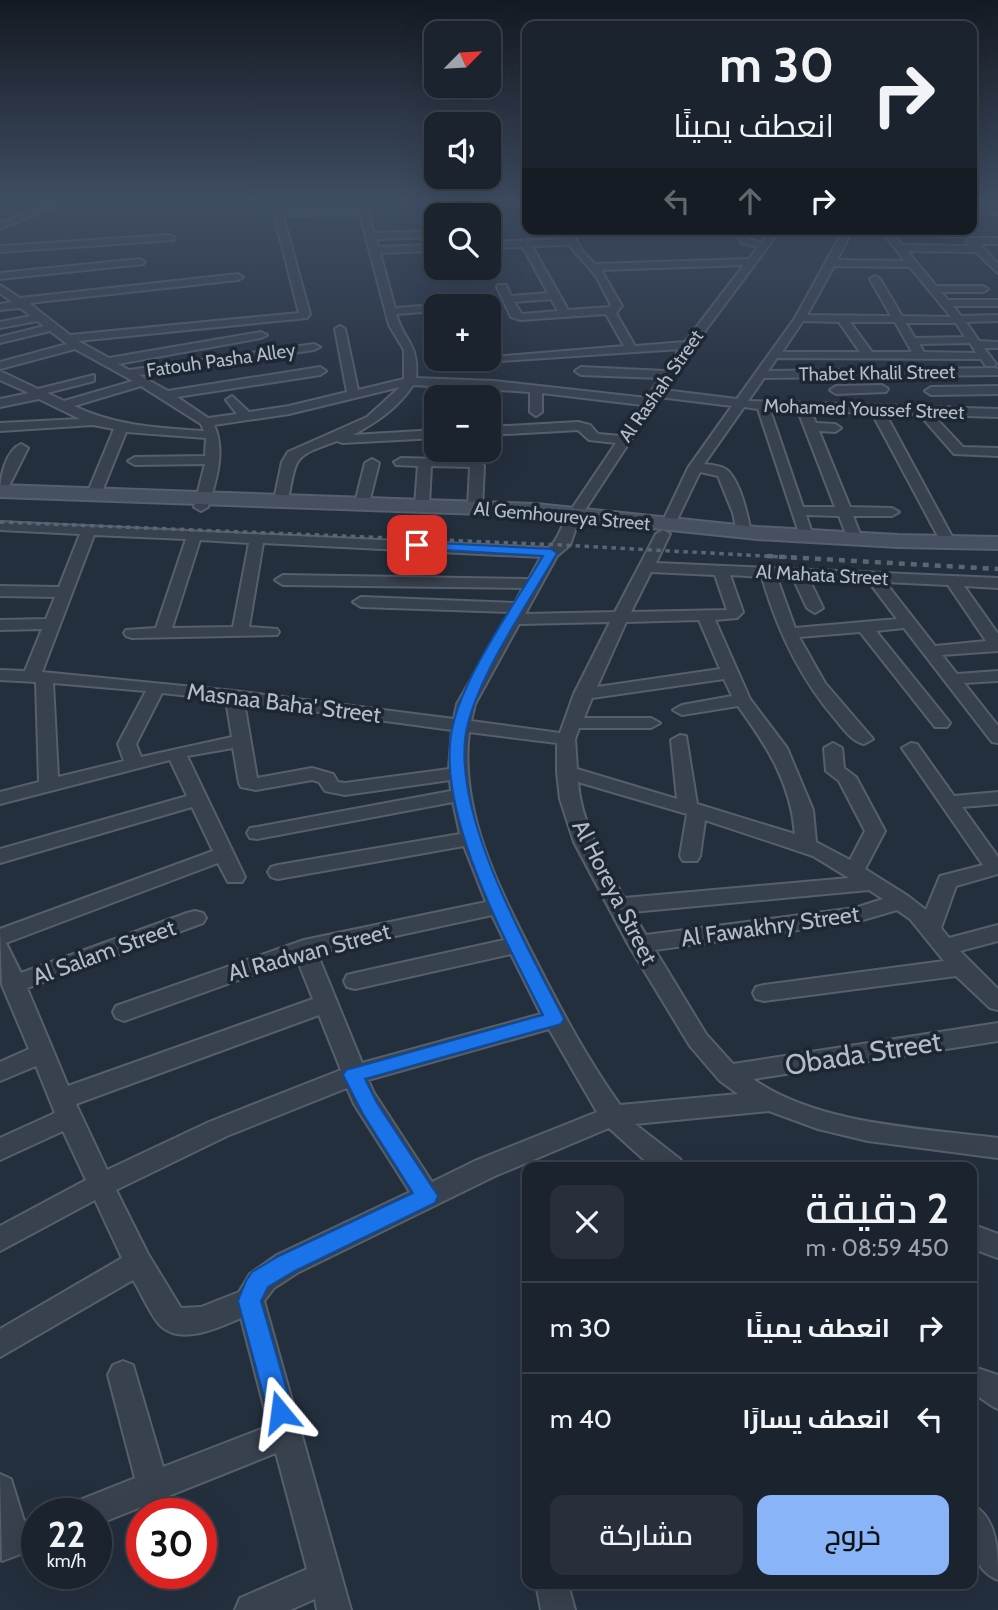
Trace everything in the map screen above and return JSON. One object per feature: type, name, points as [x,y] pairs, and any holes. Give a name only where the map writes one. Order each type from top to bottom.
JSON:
[{"type":"main road","name":"Al Gemhoureya Street","points":[[0,491],[473,516],[574,517]]},
{"type":"main road","name":"Al Gemhoureya Street","points":[[0,500],[281,500],[475,507],[665,530],[860,548],[998,552]]},
{"type":"main road","name":"Al Gemhoureya Street","points":[[665,530],[855,539],[998,542]]},
{"type":"street","points":[[9,292],[221,278]]},
{"type":"street","points":[[1,375],[72,342],[303,316],[305,314],[295,278]]},
{"type":"street","points":[[281,500],[289,462],[293,456],[358,427],[381,412],[406,390],[410,381],[410,349],[396,331],[382,278]]},
{"type":"street","points":[[545,278],[564,313]]},
{"type":"street","points":[[502,287],[518,317],[610,310],[617,306],[601,278]]},
{"type":"street","name":"Al Rashah Street","points":[[664,1162],[642,1146],[613,1116],[554,1019],[498,907],[461,795],[457,755],[460,725],[475,683],[551,553],[562,545],[574,517],[667,375],[740,278]]},
{"type":"street","name":"Al Horeya Street","points":[[770,1101],[729,1074],[698,1040],[639,944],[584,842],[570,799],[566,772],[569,731],[583,694],[695,468],[734,404],[759,375],[800,318],[822,278]]},
{"type":"street","points":[[925,278],[994,368]]},
{"type":"street","points":[[876,279],[920,356]]},
{"type":"street","points":[[934,289],[983,289]]},
{"type":"street","points":[[0,307],[9,292]]},
{"type":"street","points":[[9,292],[72,342],[166,395],[209,429],[212,460],[203,502]]},
{"type":"street","points":[[507,299],[555,296]]},
{"type":"street","points":[[945,303],[998,303]]},
{"type":"street","points":[[390,311],[424,309]]},
{"type":"street","points":[[610,310],[631,349]]},
{"type":"street","points":[[0,325],[40,317]]},
{"type":"street","points":[[800,318],[961,322],[998,318]]},
{"type":"street","points":[[842,318],[868,355]]},
{"type":"street","points":[[961,322],[998,328]]},
{"type":"street","points":[[0,340],[52,327]]},
{"type":"street","points":[[340,330],[353,394]]},
{"type":"street","points":[[108,362],[261,335]]},
{"type":"street","points":[[911,341],[998,345]]},
{"type":"street","name":"Fatouh Pasha Alley","points":[[129,373],[313,342],[323,386]]},
{"type":"street","points":[[504,359],[688,345]]},
{"type":"street","points":[[773,355],[920,356],[994,368]]},
{"type":"street","name":"Thabet Khalil Street","points":[[759,375],[994,368]]},
{"type":"street","points":[[581,371],[667,375]]},
{"type":"street","points":[[872,373],[896,410]]},
{"type":"street","points":[[1,375],[97,422],[168,433],[209,429],[247,417],[301,391],[323,386]]},
{"type":"street","points":[[0,403],[90,378]]},
{"type":"street","name":"Mohamed Youssef Street","points":[[323,386],[353,394],[410,381],[494,385]]},
{"type":"street","points":[[61,406],[143,382]]},
{"type":"street","points":[[166,395],[301,391],[323,386]]},
{"type":"street","name":"Mohamed Youssef Street","points":[[501,386],[652,397],[689,397],[763,406],[998,413]]},
{"type":"street","points":[[536,389],[536,412]]},
{"type":"street","points":[[836,390],[882,389]]},
{"type":"street","points":[[930,391],[998,390]]},
{"type":"street","points":[[232,400],[247,417]]},
{"type":"street","points":[[763,406],[806,536]]},
{"type":"street","points":[[803,407],[855,539]]},
{"type":"street","points":[[877,410],[948,542]]},
{"type":"street","points":[[923,411],[959,451],[998,453]]},
{"type":"street","points":[[0,427],[97,422]]},
{"type":"street","points":[[93,494],[121,427]]},
{"type":"street","points":[[501,430],[581,427],[588,429],[594,437],[623,440]]},
{"type":"street","points":[[810,427],[835,428]]},
{"type":"street","points":[[325,440],[424,435]]},
{"type":"street","points":[[0,491],[20,448]]},
{"type":"street","points":[[135,461],[212,460]]},
{"type":"street","points":[[401,462],[424,462]]},
{"type":"street","points":[[422,505],[425,462]]},
{"type":"street","points":[[466,462],[476,464],[475,507]]},
{"type":"street","points":[[362,503],[372,463]]},
{"type":"street","points":[[695,468],[718,470],[724,474],[740,513],[744,532]]},
{"type":"street","points":[[799,511],[892,512]]},
{"type":"street","points":[[0,545],[5,526]]},
{"type":"street","name":"Al Gemhoureya Street","points":[[5,526],[551,553]]},
{"type":"street","points":[[49,785],[38,676],[52,624],[89,530]]},
{"type":"street","points":[[162,633],[195,534]]},
{"type":"street","points":[[240,632],[257,537]]},
{"type":"street","name":"Al Mahata Street","points":[[646,567],[998,583]]},
{"type":"street","points":[[361,602],[620,617],[733,614],[735,612],[721,570]]},
{"type":"street","points":[[768,572],[775,602],[789,633],[835,709],[864,739]]},
{"type":"street","points":[[799,574],[815,608]]},
{"type":"street","points":[[873,578],[998,738]]},
{"type":"street","points":[[283,580],[533,584]]},
{"type":"street","points":[[953,581],[998,645]]},
{"type":"street","points":[[0,591],[65,592]]},
{"type":"street","points":[[705,616],[741,700],[778,748],[803,810],[806,844]]},
{"type":"street","points":[[0,625],[52,624]]},
{"type":"street","points":[[789,633],[909,624]]},
{"type":"street","points":[[865,627],[941,723]]},
{"type":"street","points":[[132,633],[271,632]]},
{"type":"street","points":[[930,651],[998,645]]},
{"type":"street","points":[[583,694],[728,673]]},
{"type":"street","name":"Masnaa Baha' Street","points":[[0,675],[38,676],[234,696],[460,725],[569,731],[651,723]]},
{"type":"street","points":[[952,679],[998,676]]},
{"type":"street","points":[[134,764],[128,749],[129,739],[156,688]]},
{"type":"street","points":[[234,696],[245,778],[250,783],[316,774],[326,778],[332,787],[345,789],[459,773]]},
{"type":"street","points":[[682,710],[741,700]]},
{"type":"street","points":[[680,740],[693,808],[690,856]]},
{"type":"street","points":[[0,798],[176,753],[240,741]]},
{"type":"street","points":[[833,748],[835,771],[847,777],[875,831],[854,871]]},
{"type":"street","points":[[911,748],[995,862],[990,870],[947,881],[930,928]]},
{"type":"street","points":[[176,753],[235,877]]},
{"type":"street","points":[[566,772],[806,844],[901,901],[930,928],[961,967],[998,1002]]},
{"type":"street","points":[[257,833],[461,795]]},
{"type":"street","points":[[949,802],[998,798]]},
{"type":"street","points":[[0,856],[198,799]]},
{"type":"street","points":[[278,872],[474,838]]},
{"type":"street","points":[[0,937],[224,854]]},
{"type":"street","points":[[618,906],[872,883]]},
{"type":"street","name":"Al Fawakhry Street","points":[[639,944],[856,915],[901,901]]},
{"type":"street","name":"Al Radwan Street","points":[[124,1012],[304,948],[498,907]]},
{"type":"street","name":"Al Salam Street","points":[[13,985],[195,918]]},
{"type":"street","points":[[945,947],[998,933]]},
{"type":"street","points":[[355,981],[517,945]]},
{"type":"street","points":[[304,948],[353,1075],[370,1108],[427,1196]]},
{"type":"street","points":[[0,949],[65,1108],[138,1263],[172,1318],[181,1323],[250,1301]]},
{"type":"street","points":[[764,993],[961,967]]},
{"type":"street","points":[[0,1150],[65,1108],[326,1003]]},
{"type":"street","points":[[0,1239],[151,1158],[353,1075],[554,1019]]},
{"type":"street","name":"Obada Street","points":[[729,1074],[998,1032]]},
{"type":"street","points":[[0,1072],[41,1054]]},
{"type":"street","points":[[334,1610],[250,1301],[260,1280],[287,1264],[486,1168],[613,1116],[770,1101],[818,1119],[868,1131],[998,1149]]},
{"type":"street","points":[[977,1238],[998,1246]]},
{"type":"street","points":[[0,1345],[138,1263]]},
{"type":"street","points":[[123,1375],[153,1486]]},
{"type":"street","points":[[977,1381],[986,1382],[998,1395]]},
{"type":"street","points":[[112,1502],[286,1434]]},
{"type":"street","points":[[0,1490],[16,1539]]},
{"type":"street","points":[[977,1530],[998,1564]]},
{"type":"street","points":[[251,1610],[325,1578]]},
{"type":"street","points":[[553,1589],[558,1610]]},
{"type":"railway","points":[[0,522],[563,545],[799,558]]},
{"type":"railway","points":[[767,556],[998,569]]},
{"type":"route","points":[[280,1412],[250,1301],[254,1288],[260,1280],[287,1264],[427,1196],[363,1097],[353,1075],[554,1019],[498,907],[480,859],[461,795],[457,755],[460,725],[475,683],[551,553],[417,545]]}]
